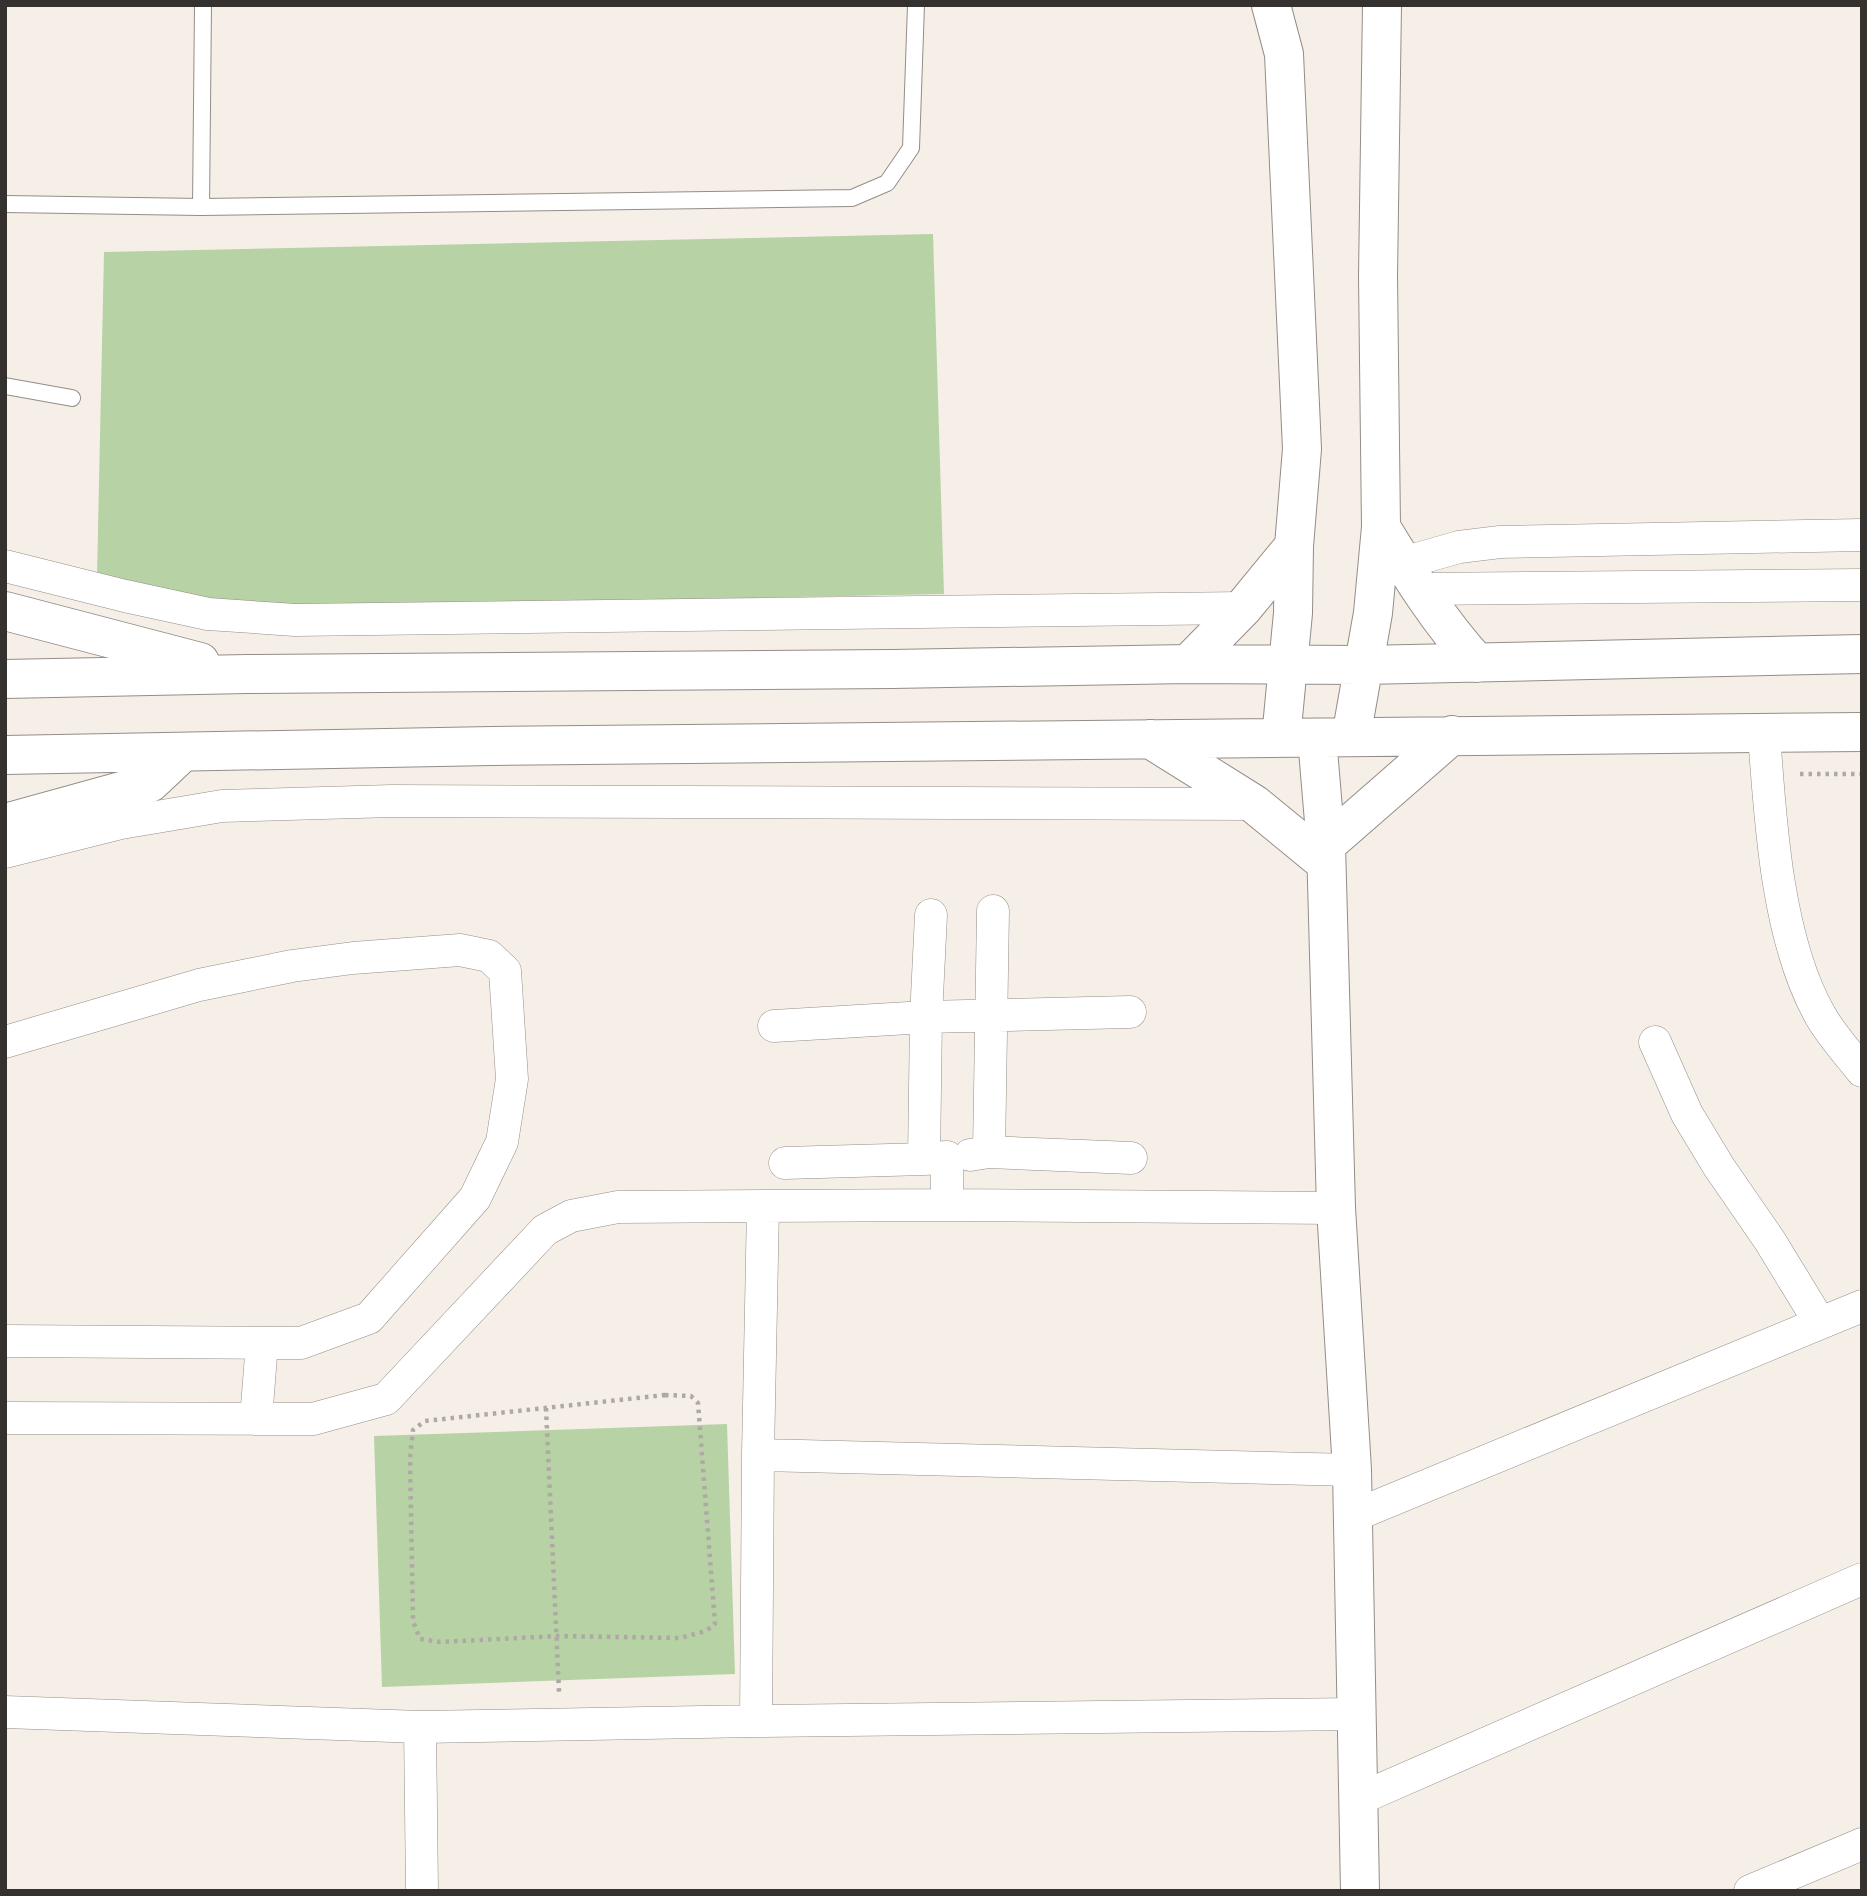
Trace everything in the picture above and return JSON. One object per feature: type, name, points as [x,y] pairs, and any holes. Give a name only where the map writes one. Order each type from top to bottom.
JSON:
[{"type":"main road","points":[[1271,5],[1284,54],[1301,436],[1293,613],[1288,663],[1316,738],[1326,854],[1336,1208],[1352,1469],[1360,1891]]},
{"type":"main road","points":[[1316,738],[1363,665],[1373,613],[1381,527],[1378,276],[1382,5]]},
{"type":"main road","points":[[1381,527],[1451,634],[1477,663]]},
{"type":"main road","points":[[1188,664],[1243,608],[1294,546]]},
{"type":"main road","points":[[5,611],[247,674]]},
{"type":"main road","points":[[5,679],[1188,664],[1363,665],[1862,654]]},
{"type":"main road","points":[[5,755],[1862,732]]},
{"type":"main road","points":[[1326,854],[1452,735]]},
{"type":"main road","points":[[1150,739],[1254,804],[1326,854]]},
{"type":"main road","points":[[5,823],[150,783],[183,752]]},
{"type":"street","points":[[1783,535],[1784,585]]},
{"type":"street","points":[[1411,576],[1459,547],[1500,542],[1862,535]]},
{"type":"street","points":[[5,566],[208,614],[295,620],[1243,608]]},
{"type":"street","points":[[1411,576],[1862,585]]},
{"type":"street","points":[[1764,733],[1780,890],[1789,934],[1820,1015],[1862,1071]]},
{"type":"street","points":[[5,852],[121,823],[235,806],[393,801],[1254,804]]},
{"type":"street","points":[[989,1152],[993,911]]},
{"type":"street","points":[[931,915],[926,1017],[936,1158],[947,1205]]},
{"type":"street","points":[[5,1042],[199,985],[292,966],[341,959],[460,950],[489,956],[505,971],[512,1079],[502,1142],[475,1198],[369,1318],[301,1343],[5,1341]]},
{"type":"street","points":[[774,1026],[926,1017],[1130,1012]]},
{"type":"street","points":[[1655,1042],[1687,1114],[1820,1323]]},
{"type":"street","points":[[785,1163],[936,1158],[989,1152],[1131,1158]]},
{"type":"street","points":[[5,1418],[313,1419],[386,1399],[545,1230],[572,1216],[618,1207],[947,1205],[1336,1208]]},
{"type":"street","points":[[756,1721],[763,1207]]},
{"type":"street","points":[[1353,1516],[1862,1306]]},
{"type":"street","points":[[256,1419],[262,1343]]},
{"type":"street","points":[[758,1455],[1352,1469]]},
{"type":"street","points":[[1359,1799],[1862,1580]]},
{"type":"street","points":[[5,1712],[420,1727],[1357,1714]]},
{"type":"street","points":[[420,1727],[422,1891]]},
{"type":"street","points":[[1750,1891],[1862,1844]]},
{"type":"lane","points":[[201,207],[203,5]]},
{"type":"lane","points":[[5,204],[201,207],[852,198],[887,183],[911,148],[916,5]]},
{"type":"lane","points":[[5,386],[72,398]]},
{"type":"path","points":[[1767,775],[1862,774]]},
{"type":"path","points":[[665,1395],[691,1396],[698,1403],[715,1624],[706,1631],[680,1638],[556,1636],[440,1642],[420,1639],[413,1621],[410,1458],[413,1430],[425,1421],[665,1395]]},
{"type":"path","points":[[546,1408],[561,1724]]},
{"type":"green space","points":[[933,234],[944,594],[238,609],[97,576],[104,252]]},
{"type":"green space","points":[[727,1424],[735,1674],[382,1687],[374,1436]]}]
